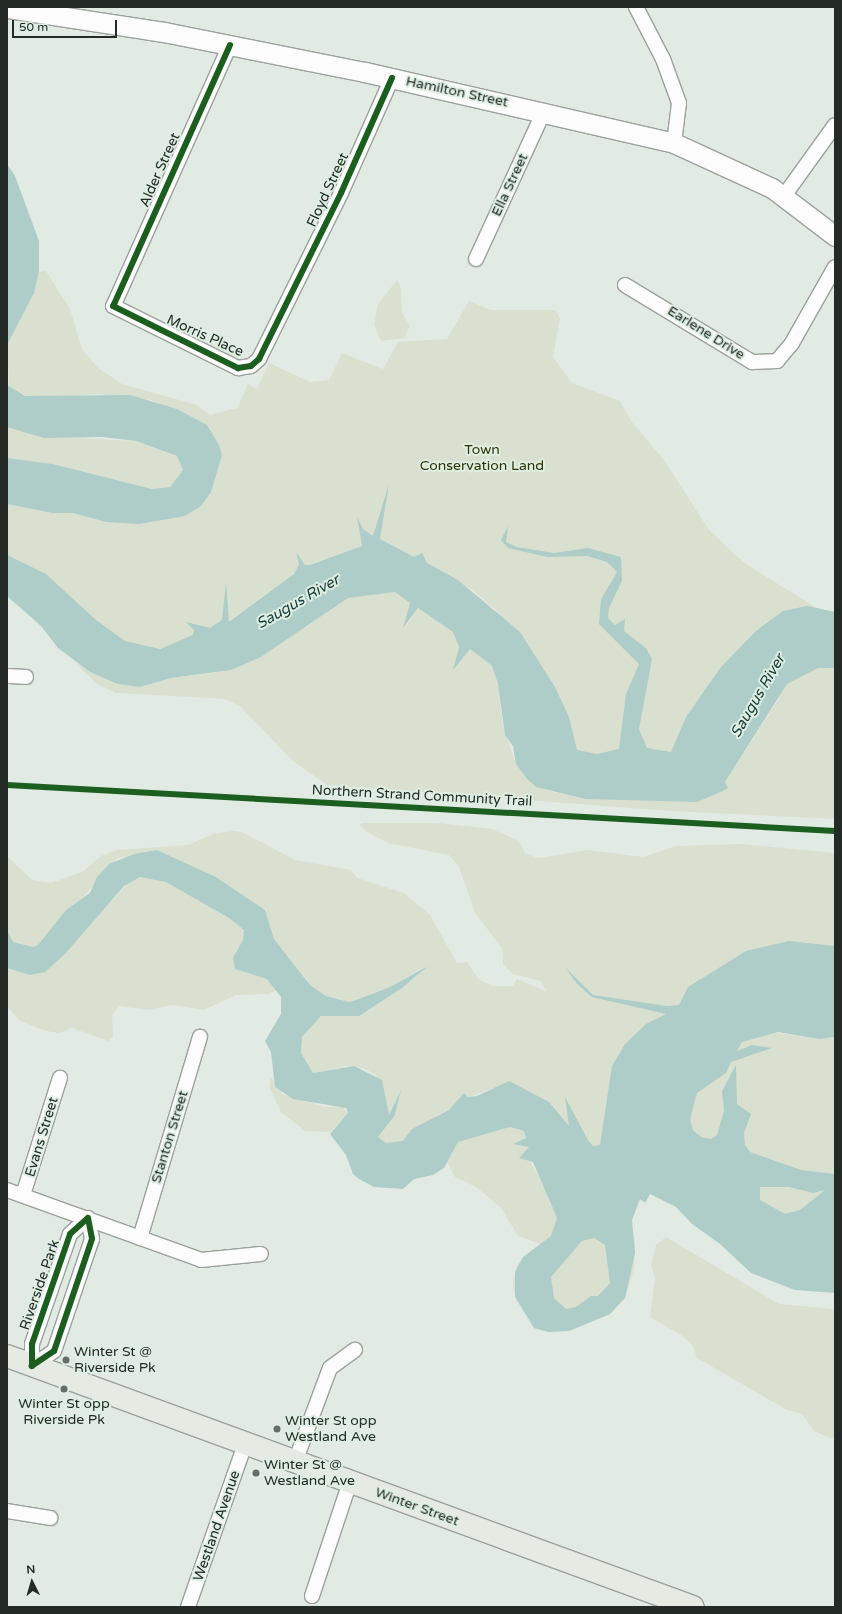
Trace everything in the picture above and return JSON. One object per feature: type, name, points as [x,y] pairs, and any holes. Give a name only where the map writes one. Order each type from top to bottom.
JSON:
[{"type":"main road","name":"Hamilton Street","points":[[7,8],[75,12],[544,111],[674,143],[737,170],[784,196],[835,236]]},
{"type":"main road","name":"Winter Street","points":[[7,1356],[693,1607]]},
{"type":"street","points":[[636,7],[662,59],[679,103],[674,143]]},
{"type":"street","name":"Alder Street","points":[[113,306],[230,45]]},
{"type":"street","name":"Floyd Street","points":[[283,310],[392,78]]},
{"type":"street","name":"Ella Street","points":[[476,259],[544,111]]},
{"type":"street","points":[[784,196],[835,125]]},
{"type":"street","name":"Earlene Drive","points":[[625,285],[752,362],[777,361],[792,343],[835,267]]},
{"type":"street","name":"Morris Place","points":[[113,306],[238,368],[251,366],[259,359],[283,310]]},
{"type":"street","points":[[7,676],[26,677]]},
{"type":"street","name":"Stanton Street","points":[[140,1238],[200,1037]]},
{"type":"street","name":"Evans Street","points":[[23,1196],[60,1078]]},
{"type":"street","points":[[7,1190],[201,1260],[261,1254]]},
{"type":"street","points":[[32,1366],[54,1351],[92,1239],[88,1218]]},
{"type":"street","name":"Riverside Park","points":[[32,1366],[32,1344],[70,1234],[88,1218]]},
{"type":"street","points":[[294,1462],[330,1368],[354,1350]]},
{"type":"street","name":"Westland Avenue","points":[[188,1607],[245,1444]]},
{"type":"street","points":[[312,1596],[350,1482]]},
{"type":"street","points":[[7,1511],[50,1518]]},
{"type":"green space","name":"Town Conservation Land","points":[[46,271],[70,309],[82,349],[97,367],[122,384],[197,405],[210,415],[237,408],[248,384],[257,389],[269,363],[310,382],[329,380],[342,353],[383,369],[398,342],[447,339],[469,301],[491,310],[555,310],[560,318],[553,357],[572,383],[620,401],[631,421],[664,460],[709,530],[743,562],[823,612],[696,752],[579,757],[496,610],[471,589],[414,557],[227,630],[155,650],[127,646],[7,555],[7,504],[155,519],[215,438],[202,424],[151,400],[98,394],[41,398],[25,396],[9,387],[7,345],[34,293],[39,272]]},
{"type":"green space","points":[[397,280],[401,288],[402,313],[410,326],[404,338],[381,341],[374,325],[378,304]]},
{"type":"green space","points":[[7,427],[60,437],[136,441],[177,456],[183,470],[170,487],[152,489],[53,464],[7,458]]},
{"type":"green space","points":[[395,592],[410,603],[405,628],[418,608],[453,632],[459,647],[454,668],[470,649],[492,666],[498,684],[503,727],[516,764],[527,779],[545,790],[585,799],[701,800],[720,792],[727,786],[725,782],[778,700],[785,681],[835,643],[835,819],[670,811],[327,785],[293,761],[241,707],[225,699],[116,693],[97,684],[75,662],[98,675],[140,687],[171,678],[220,672],[261,657],[348,598]]},
{"type":"green space","points":[[362,823],[438,823],[492,829],[519,841],[525,853],[538,858],[588,850],[644,857],[676,846],[741,844],[835,853],[835,979],[671,1012],[640,1030],[616,1059],[614,1104],[601,1152],[493,1088],[470,1097],[464,1094],[449,1110],[438,1115],[423,1137],[371,1151],[379,1132],[395,1115],[400,1093],[389,1115],[376,1075],[363,1068],[347,1066],[313,1073],[301,1053],[302,1037],[321,1016],[365,1012],[414,979],[426,966],[390,987],[349,1002],[326,996],[310,985],[274,939],[265,910],[216,877],[157,850],[118,858],[80,901],[61,939],[7,956],[7,856],[32,880],[51,883],[82,872],[101,856],[117,850],[188,845],[213,834],[233,831],[242,832],[295,860],[351,870],[357,878],[404,893],[430,915],[457,963],[467,962],[479,980],[493,986],[513,986],[517,979],[546,991],[541,981],[513,974],[503,964],[502,948],[475,913],[459,867],[449,855],[388,843],[367,832],[360,825]]},
{"type":"green space","points":[[154,876],[237,914],[267,979],[277,989],[269,994],[236,995],[204,1010],[173,1005],[147,1010],[119,1006],[112,1015],[113,1037],[108,1041],[72,1028],[59,1033],[46,1031],[20,1021],[7,1006],[7,968],[45,972],[132,879]]},
{"type":"green space","points":[[749,1029],[819,1039],[835,1037],[835,1236],[778,1216],[682,1132],[684,1054]]},
{"type":"green space","points":[[271,1077],[282,1094],[325,1107],[343,1107],[348,1113],[330,1132],[305,1131],[281,1112],[269,1086]]},
{"type":"green space","points":[[510,1127],[524,1131],[526,1138],[514,1144],[529,1147],[525,1153],[546,1189],[550,1204],[573,1238],[635,1239],[634,1269],[625,1298],[610,1314],[569,1331],[548,1332],[534,1328],[515,1297],[513,1283],[518,1263],[540,1244],[518,1236],[501,1208],[476,1187],[455,1177],[447,1162],[458,1142]]},
{"type":"green space","points":[[666,1237],[779,1304],[835,1309],[835,1440],[814,1431],[802,1414],[787,1410],[697,1358],[693,1346],[681,1335],[650,1317],[655,1278],[651,1265],[656,1245]]},
{"type":"water","points":[[7,164],[15,176],[39,241],[39,272],[34,293],[7,345]]},
{"type":"water","points":[[7,385],[25,396],[130,395],[177,409],[207,425],[219,445],[222,455],[211,492],[201,506],[185,516],[139,524],[106,522],[73,513],[53,513],[7,504],[7,458],[53,464],[152,489],[170,487],[183,470],[177,456],[136,441],[103,437],[44,438],[7,427]]},
{"type":"water","name":"Saugus River","points":[[389,484],[380,539],[414,557],[422,553],[427,563],[458,580],[520,632],[555,687],[569,717],[577,750],[597,754],[619,749],[626,694],[639,664],[599,624],[601,599],[617,572],[607,562],[587,556],[547,557],[508,548],[501,540],[508,526],[506,542],[517,547],[554,553],[588,548],[621,557],[622,581],[609,608],[608,618],[615,625],[625,619],[624,631],[646,648],[652,659],[639,729],[647,748],[671,752],[686,717],[721,667],[756,631],[783,611],[807,606],[835,612],[835,668],[818,668],[787,684],[725,782],[728,788],[723,791],[697,802],[585,799],[536,787],[527,779],[516,764],[513,746],[505,735],[498,684],[492,666],[470,649],[453,670],[459,647],[453,632],[418,608],[403,628],[410,603],[395,592],[348,598],[261,657],[231,670],[171,678],[140,687],[118,684],[90,672],[58,648],[41,626],[7,596],[7,555],[46,574],[96,620],[125,641],[160,649],[193,635],[194,630],[186,622],[210,628],[222,620],[226,582],[229,622],[294,574],[299,564],[296,552],[305,565],[310,565],[362,546],[357,517],[363,529],[373,536]]},
{"type":"water","points":[[157,850],[216,877],[265,910],[274,939],[310,985],[326,996],[349,1002],[390,987],[428,966],[402,988],[359,1016],[321,1016],[302,1037],[301,1053],[313,1073],[354,1066],[382,1080],[389,1115],[401,1090],[395,1115],[378,1137],[386,1143],[403,1141],[412,1129],[449,1110],[464,1093],[468,1097],[477,1096],[509,1081],[549,1102],[569,1126],[565,1097],[588,1140],[593,1146],[600,1145],[612,1066],[625,1044],[646,1024],[666,1014],[592,997],[577,984],[565,967],[593,995],[667,1006],[679,1005],[688,987],[746,951],[789,941],[835,946],[835,1037],[819,1039],[778,1032],[742,1042],[737,1051],[752,1045],[772,1048],[731,1062],[726,1073],[697,1093],[690,1119],[693,1130],[701,1137],[711,1139],[717,1135],[724,1111],[722,1091],[736,1065],[737,1104],[751,1114],[744,1133],[745,1145],[750,1152],[801,1170],[835,1174],[835,1293],[795,1290],[751,1273],[720,1244],[692,1224],[676,1207],[650,1194],[645,1203],[640,1199],[632,1220],[635,1253],[625,1298],[610,1314],[569,1331],[548,1332],[534,1328],[515,1297],[515,1272],[523,1257],[551,1236],[557,1218],[533,1162],[519,1158],[529,1147],[513,1144],[526,1138],[524,1131],[510,1127],[458,1142],[444,1168],[433,1175],[414,1179],[403,1189],[374,1187],[359,1179],[353,1174],[346,1155],[330,1134],[348,1113],[346,1108],[293,1099],[275,1087],[271,1052],[265,1041],[281,1014],[281,997],[267,979],[235,969],[233,958],[243,940],[244,930],[229,918],[166,882],[140,877],[124,886],[65,954],[45,972],[30,975],[7,968],[7,930],[13,942],[33,947],[38,945],[66,910],[90,893],[97,877],[109,864],[134,854]],"holes":[[[760,1187],[789,1187],[813,1193],[825,1190],[800,1210],[785,1214],[760,1200]],[[594,1238],[605,1245],[610,1283],[598,1296],[591,1296],[576,1307],[566,1309],[554,1298],[551,1277],[582,1241]]]},
{"type":"cycle path","points":[[230,45],[113,306],[238,368],[251,366],[259,359],[341,193],[392,78]]},
{"type":"cycle path","name":"Northern Strand Community Trail","points":[[7,785],[835,831]]},
{"type":"cycle path","points":[[88,1218],[92,1239],[54,1351],[32,1366],[32,1344],[70,1234],[88,1218]]},
{"type":"place","name":"Winter St @ Riverside Pk","points":[[66,1360]]},
{"type":"place","name":"Winter St opp Riverside Pk","points":[[64,1389]]},
{"type":"place","name":"Winter St opp Westland Ave","points":[[277,1429]]},
{"type":"place","name":"Winter St @ Westland Ave","points":[[256,1473]]}]
